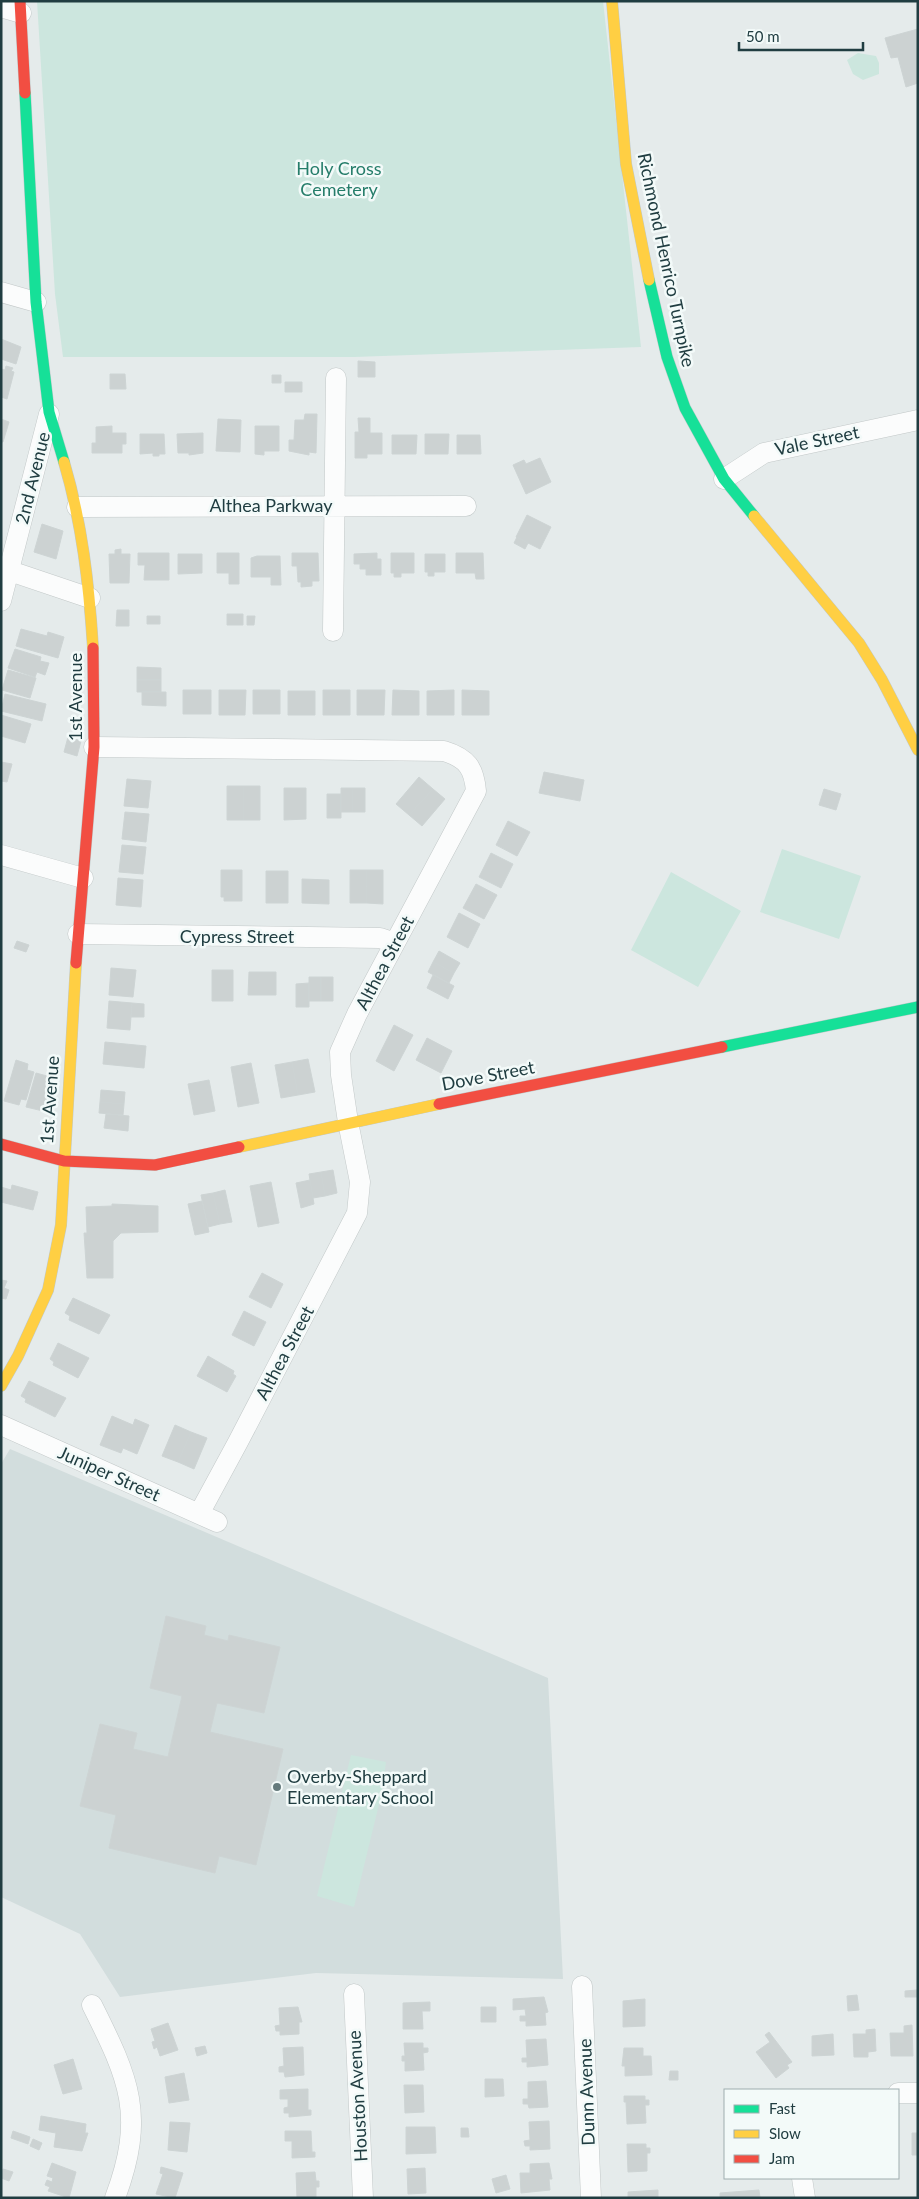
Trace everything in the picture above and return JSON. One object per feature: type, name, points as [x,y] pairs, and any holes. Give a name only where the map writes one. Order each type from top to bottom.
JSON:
[{"type":"street","name":"Richmond Henrico Turnpike","points":[[612,1],[626,164],[667,358],[685,408],[724,479],[859,643],[882,680],[918,750]]},
{"type":"street","points":[[1,8],[21,7]]},
{"type":"street","name":"1st Avenue","points":[[1,1386],[18,1356],[48,1290],[61,1224],[78,934],[94,746],[95,671],[90,598],[77,507],[49,412],[36,302],[21,7]]},
{"type":"street","points":[[1,292],[36,302]]},
{"type":"street","points":[[333,631],[336,505],[336,378]]},
{"type":"street","name":"2nd Avenue","points":[[1,601],[6,569],[49,412]]},
{"type":"street","name":"Vale Street","points":[[724,479],[738,467],[764,453],[918,420]]},
{"type":"street","name":"Althea Parkway","points":[[77,507],[466,506]]},
{"type":"street","points":[[6,569],[90,598]]},
{"type":"street","name":"Althea Street","points":[[94,746],[444,751],[455,754],[467,763],[475,775],[476,791],[358,1014],[340,1052],[340,1075],[360,1182],[357,1213],[199,1514]]},
{"type":"street","points":[[1,856],[83,878]]},
{"type":"street","name":"Cypress Street","points":[[78,934],[380,938],[395,944]]},
{"type":"street","name":"Dove Street","points":[[1,1144],[64,1161],[155,1165],[348,1122],[918,1007]]},
{"type":"street","name":"Juniper Street","points":[[1,1425],[217,1522]]},
{"type":"street","name":"Dunn Avenue","points":[[582,1986],[591,2198]]},
{"type":"street","name":"Houston Avenue","points":[[354,1994],[363,2198]]},
{"type":"street","points":[[92,2005],[120,2062],[132,2117],[128,2150],[115,2198]]},
{"type":"street","points":[[899,2093],[918,2093]]},
{"type":"street","points":[[802,2179],[805,2198]]},
{"type":"shaded area","name":"Overby-Sheppard Elementary School","points":[[10,1449],[548,1678],[563,1979],[316,1973],[120,1997],[80,1934],[1,1897],[1,1464]]},
{"type":"green space","name":"Holy Cross Cemetery","points":[[37,1],[603,1],[641,347],[354,357],[63,357],[55,294]]},
{"type":"green space","points":[[858,53],[876,56],[879,63],[879,74],[863,80],[853,74],[847,60]]},
{"type":"green space","points":[[782,849],[861,876],[839,939],[760,912]]},
{"type":"green space","points":[[671,872],[741,911],[698,987],[631,950]]},
{"type":"green space","points":[[351,1755],[386,1762],[382,1792],[354,1907],[317,1896]]},
{"type":"building","points":[[918,29],[918,83],[906,87],[898,57],[891,58],[885,38]]},
{"type":"building","points":[[1,339],[21,347],[16,364],[1,359]]},
{"type":"building","points":[[358,361],[375,362],[375,377],[358,377]]},
{"type":"building","points":[[6,366],[13,368],[11,371],[14,372],[7,399],[1,397],[1,369],[5,370]]},
{"type":"building","points":[[110,374],[125,374],[126,389],[110,389]]},
{"type":"building","points":[[272,375],[281,375],[281,383],[272,383]]},
{"type":"building","points":[[285,382],[302,382],[302,392],[285,392]]},
{"type":"building","points":[[305,414],[317,414],[316,453],[309,452],[309,455],[289,451],[289,440],[294,440],[295,420],[304,420]]},
{"type":"building","points":[[358,418],[370,418],[370,433],[382,433],[382,454],[367,454],[367,458],[355,458],[355,432],[359,432]]},
{"type":"building","points":[[1,419],[9,422],[3,442],[1,442]]},
{"type":"building","points":[[218,419],[241,420],[240,452],[216,451]]},
{"type":"building","points":[[112,426],[112,433],[126,433],[126,444],[122,444],[122,453],[92,453],[92,443],[96,443],[96,427]]},
{"type":"building","points":[[255,426],[279,426],[279,451],[264,451],[264,455],[255,454]]},
{"type":"building","points":[[203,433],[203,453],[189,455],[189,453],[178,453],[177,434]]},
{"type":"building","points":[[140,434],[164,434],[165,454],[153,456],[153,453],[140,454]]},
{"type":"building","points":[[425,434],[449,434],[448,454],[425,454]]},
{"type":"building","points":[[392,435],[417,435],[416,454],[392,454]]},
{"type":"building","points":[[457,435],[480,435],[481,454],[457,454]]},
{"type":"building","points":[[540,458],[551,482],[526,494],[513,465],[524,460],[526,464]]},
{"type":"building","points":[[527,515],[551,527],[540,549],[516,537]]},
{"type":"building","points":[[42,524],[63,531],[56,559],[34,552]]},
{"type":"building","points":[[517,537],[528,543],[525,549],[514,543]]},
{"type":"building","points":[[121,549],[121,554],[130,554],[129,583],[110,583],[109,554],[115,554],[115,550]]},
{"type":"building","points":[[138,553],[169,553],[169,580],[144,580],[145,565],[138,565]]},
{"type":"building","points":[[217,553],[239,553],[239,584],[229,584],[229,573],[217,573]]},
{"type":"building","points":[[292,553],[318,553],[319,581],[312,581],[312,586],[301,587],[301,582],[298,582],[297,566],[292,566]]},
{"type":"building","points":[[377,553],[377,559],[381,559],[381,575],[366,575],[366,569],[360,569],[360,564],[354,564],[354,554]]},
{"type":"building","points":[[391,553],[414,553],[414,573],[401,573],[401,577],[394,577],[394,573],[391,573]]},
{"type":"building","points":[[456,553],[483,553],[484,579],[476,579],[475,573],[456,573]]},
{"type":"building","points":[[178,554],[202,554],[202,573],[178,574]]},
{"type":"building","points":[[425,554],[445,554],[445,572],[434,572],[434,576],[428,576],[428,572],[425,572]]},
{"type":"building","points":[[257,556],[280,556],[281,585],[271,585],[271,577],[251,577],[251,558]]},
{"type":"building","points":[[117,610],[129,610],[129,626],[116,626]]},
{"type":"building","points":[[227,614],[243,614],[243,625],[227,625]]},
{"type":"building","points":[[147,616],[160,616],[160,624],[147,624]]},
{"type":"building","points":[[247,616],[255,616],[254,625],[247,625]]},
{"type":"building","points":[[21,629],[47,636],[48,632],[64,637],[58,658],[16,646]]},
{"type":"building","points":[[15,649],[41,657],[40,661],[49,663],[45,675],[37,672],[35,677],[8,668]]},
{"type":"building","points":[[137,667],[161,668],[161,680],[137,680]]},
{"type":"building","points":[[8,670],[36,678],[30,698],[2,690]]},
{"type":"building","points":[[137,680],[161,680],[161,692],[137,692]]},
{"type":"building","points":[[183,690],[211,690],[211,714],[183,714]]},
{"type":"building","points":[[219,690],[246,690],[245,715],[219,715]]},
{"type":"building","points":[[253,690],[280,690],[280,714],[253,714]]},
{"type":"building","points":[[323,690],[350,690],[350,715],[323,715]]},
{"type":"building","points":[[357,690],[385,690],[384,715],[357,715]]},
{"type":"building","points":[[393,690],[419,691],[419,715],[392,715]]},
{"type":"building","points":[[454,690],[454,715],[427,715],[427,691]]},
{"type":"building","points":[[462,690],[489,691],[489,715],[462,715]]},
{"type":"building","points":[[288,691],[315,691],[315,715],[288,715]]},
{"type":"building","points":[[142,692],[166,692],[166,706],[142,705]]},
{"type":"building","points":[[5,694],[46,704],[42,721],[1,711]]},
{"type":"building","points":[[1,715],[31,724],[25,743],[1,736]]},
{"type":"building","points":[[68,737],[81,741],[77,756],[64,752]]},
{"type":"building","points":[[1,762],[12,764],[7,782],[1,781]]},
{"type":"building","points":[[544,772],[584,780],[580,801],[539,793]]},
{"type":"building","points":[[419,777],[433,789],[409,815],[396,804]]},
{"type":"building","points":[[127,779],[151,781],[148,808],[124,806]]},
{"type":"building","points":[[227,786],[243,786],[244,820],[227,820]]},
{"type":"building","points":[[243,786],[260,786],[260,820],[244,820]]},
{"type":"building","points":[[284,788],[306,788],[306,819],[284,820]]},
{"type":"building","points":[[341,788],[352,788],[353,812],[341,812]]},
{"type":"building","points":[[352,788],[365,788],[365,812],[353,812]]},
{"type":"building","points":[[433,789],[445,799],[422,826],[409,815]]},
{"type":"building","points":[[824,789],[841,794],[836,810],[819,805]]},
{"type":"building","points":[[327,794],[341,794],[341,818],[327,818]]},
{"type":"building","points":[[125,812],[149,814],[146,842],[122,839]]},
{"type":"building","points":[[508,821],[530,832],[517,856],[496,845]]},
{"type":"building","points":[[122,845],[146,847],[143,874],[119,872]]},
{"type":"building","points":[[491,853],[513,864],[501,888],[479,877]]},
{"type":"building","points":[[221,870],[242,870],[242,901],[224,901],[224,897],[221,897]]},
{"type":"building","points":[[350,870],[366,870],[367,903],[350,903]]},
{"type":"building","points":[[366,870],[383,870],[383,904],[367,903]]},
{"type":"building","points":[[266,871],[288,871],[288,903],[266,903]]},
{"type":"building","points":[[118,878],[143,880],[141,907],[116,905]]},
{"type":"building","points":[[302,879],[329,880],[329,904],[302,903]]},
{"type":"building","points":[[476,884],[497,895],[484,919],[463,908]]},
{"type":"building","points":[[459,913],[480,924],[468,948],[447,937]]},
{"type":"building","points":[[17,941],[29,945],[26,952],[14,948]]},
{"type":"building","points":[[439,951],[460,963],[454,973],[433,962]]},
{"type":"building","points":[[433,962],[454,973],[449,983],[428,972]]},
{"type":"building","points":[[111,968],[136,970],[133,997],[109,995]]},
{"type":"building","points":[[212,970],[233,970],[233,1001],[212,1001]]},
{"type":"building","points":[[249,972],[276,972],[276,995],[248,995]]},
{"type":"building","points":[[433,975],[454,986],[448,999],[427,988]]},
{"type":"building","points":[[309,977],[321,977],[321,1001],[309,1001]]},
{"type":"building","points":[[321,977],[333,977],[333,1001],[321,1001]]},
{"type":"building","points":[[309,983],[309,1007],[296,1007],[296,984]]},
{"type":"building","points":[[109,1001],[132,1003],[130,1030],[107,1028]]},
{"type":"building","points":[[132,1003],[144,1004],[144,1017],[131,1017]]},
{"type":"building","points":[[394,1025],[413,1035],[394,1071],[376,1061]]},
{"type":"building","points":[[427,1038],[452,1051],[441,1073],[416,1060]]},
{"type":"building","points":[[105,1042],[146,1046],[144,1068],[103,1064]]},
{"type":"building","points":[[308,1059],[315,1092],[298,1095],[292,1062]]},
{"type":"building","points":[[16,1060],[28,1064],[27,1070],[34,1072],[26,1100],[21,1099],[19,1105],[4,1101]]},
{"type":"building","points":[[292,1062],[298,1095],[281,1098],[275,1065]]},
{"type":"building","points":[[251,1063],[259,1103],[238,1107],[231,1067]]},
{"type":"building","points":[[48,1072],[56,1074],[47,1107],[45,1106],[43,1111],[26,1107],[36,1073],[47,1076]]},
{"type":"building","points":[[209,1080],[215,1111],[194,1115],[188,1084]]},
{"type":"building","points":[[101,1090],[125,1092],[124,1104],[100,1102]]},
{"type":"building","points":[[100,1102],[124,1104],[123,1115],[99,1113]]},
{"type":"building","points":[[106,1114],[129,1116],[128,1131],[104,1128]]},
{"type":"building","points":[[333,1170],[337,1193],[325,1196],[321,1172]]},
{"type":"building","points":[[321,1172],[325,1196],[313,1198],[309,1174]]},
{"type":"building","points":[[310,1180],[314,1204],[301,1208],[296,1183]]},
{"type":"building","points":[[271,1182],[279,1223],[258,1227],[250,1186]]},
{"type":"building","points":[[12,1185],[38,1192],[33,1210],[1,1202],[1,1187],[11,1190]]},
{"type":"building","points":[[225,1190],[232,1222],[220,1224],[213,1193]]},
{"type":"building","points":[[213,1193],[220,1224],[208,1227],[201,1195]]},
{"type":"building","points":[[202,1201],[209,1232],[195,1235],[188,1204]]},
{"type":"building","points":[[112,1204],[158,1206],[158,1232],[121,1233],[113,1241],[113,1278],[87,1278],[84,1233],[87,1233],[86,1207],[112,1206]]},
{"type":"building","points":[[262,1273],[283,1284],[271,1308],[249,1297]]},
{"type":"building","points":[[1,1280],[7,1281],[4,1288],[9,1290],[6,1299],[1,1298]]},
{"type":"building","points":[[73,1298],[110,1315],[99,1334],[69,1320],[70,1316],[65,1313]]},
{"type":"building","points":[[244,1311],[266,1322],[254,1346],[232,1335]]},
{"type":"building","points":[[58,1343],[89,1358],[78,1378],[53,1365],[54,1362],[50,1359]]},
{"type":"building","points":[[208,1356],[234,1371],[233,1374],[236,1376],[227,1392],[197,1376]]},
{"type":"building","points":[[29,1381],[66,1398],[55,1417],[25,1402],[26,1399],[21,1396]]},
{"type":"building","points":[[112,1416],[133,1425],[135,1419],[149,1425],[137,1454],[123,1448],[121,1453],[100,1445]]},
{"type":"building","points":[[175,1425],[191,1432],[178,1462],[162,1456]]},
{"type":"building","points":[[191,1432],[207,1438],[194,1469],[178,1462]]},
{"type":"building","points":[[166,1616],[206,1626],[204,1635],[228,1641],[229,1635],[280,1647],[264,1713],[217,1703],[210,1732],[283,1749],[256,1865],[219,1856],[215,1873],[109,1848],[116,1815],[80,1806],[100,1724],[137,1733],[133,1749],[168,1757],[182,1696],[150,1688]]},
{"type":"building","points":[[917,1990],[917,1997],[905,1997],[905,1991]]},
{"type":"building","points":[[857,1995],[859,2010],[848,2011],[847,1996]]},
{"type":"building","points":[[544,1997],[548,2012],[545,2013],[546,2025],[526,2026],[526,2021],[520,2021],[520,2016],[526,2016],[525,2009],[513,2010],[513,1999]]},
{"type":"building","points":[[645,1999],[645,2026],[623,2027],[623,2001]]},
{"type":"building","points":[[430,2002],[430,2011],[422,2011],[423,2029],[403,2029],[403,2003]]},
{"type":"building","points":[[298,2007],[302,2022],[299,2022],[299,2034],[280,2035],[280,2031],[276,2031],[275,2026],[280,2025],[279,2008]]},
{"type":"building","points":[[481,2007],[496,2007],[496,2022],[481,2022]]},
{"type":"building","points":[[168,2023],[178,2050],[160,2056],[157,2047],[154,2049],[152,2042],[155,2041],[151,2029]]},
{"type":"building","points":[[912,2025],[913,2056],[891,2056],[890,2033],[904,2033],[904,2026]]},
{"type":"building","points":[[875,2029],[876,2051],[868,2052],[868,2057],[854,2057],[853,2034],[866,2034],[866,2030]]},
{"type":"building","points":[[769,2032],[792,2062],[787,2065],[789,2068],[776,2078],[756,2052],[770,2042],[765,2035]]},
{"type":"building","points":[[833,2034],[834,2055],[812,2056],[812,2036]]},
{"type":"building","points":[[546,2039],[548,2065],[527,2067],[527,2062],[522,2062],[522,2058],[527,2058],[526,2040]]},
{"type":"building","points":[[404,2043],[423,2043],[423,2048],[428,2048],[428,2052],[423,2053],[424,2070],[405,2071],[405,2061],[402,2061],[402,2056],[405,2056]]},
{"type":"building","points":[[205,2046],[207,2053],[197,2056],[195,2048]]},
{"type":"building","points":[[303,2047],[304,2075],[285,2077],[284,2072],[279,2072],[279,2067],[284,2066],[283,2048]]},
{"type":"building","points":[[624,2048],[643,2048],[643,2056],[651,2056],[652,2075],[625,2076],[625,2066],[622,2066]]},
{"type":"building","points":[[73,2059],[82,2089],[63,2094],[54,2065]]},
{"type":"building","points":[[670,2071],[678,2071],[678,2080],[669,2080]]},
{"type":"building","points":[[184,2073],[189,2100],[169,2103],[165,2077]]},
{"type":"building","points":[[485,2079],[503,2079],[504,2096],[485,2097]]},
{"type":"building","points":[[546,2081],[548,2107],[529,2108],[528,2104],[523,2104],[523,2099],[528,2099],[528,2082]]},
{"type":"building","points":[[404,2085],[423,2085],[424,2112],[405,2113]]},
{"type":"building","points":[[308,2089],[308,2110],[311,2110],[311,2115],[289,2117],[289,2113],[284,2113],[284,2108],[288,2107],[288,2099],[280,2099],[280,2090]]},
{"type":"building","points":[[624,2096],[645,2096],[645,2100],[649,2100],[649,2105],[645,2105],[646,2123],[627,2124]]},
{"type":"building","points":[[41,2116],[86,2124],[85,2133],[88,2133],[82,2151],[54,2147],[56,2133],[39,2130]]},
{"type":"building","points":[[549,2121],[550,2149],[530,2150],[530,2146],[525,2146],[524,2141],[530,2140],[529,2122]]},
{"type":"building","points":[[170,2122],[190,2123],[187,2152],[168,2150]]},
{"type":"building","points":[[406,2127],[435,2127],[436,2153],[406,2154]]},
{"type":"building","points":[[461,2128],[468,2128],[469,2137],[461,2137]]},
{"type":"building","points":[[13,2131],[30,2137],[28,2144],[11,2138]]},
{"type":"building","points":[[285,2131],[311,2131],[312,2152],[315,2152],[315,2157],[292,2158],[292,2141],[285,2141]]},
{"type":"building","points":[[912,2133],[918,2133],[918,2155],[912,2155]]},
{"type":"building","points":[[33,2139],[42,2143],[39,2150],[30,2146]]},
{"type":"building","points":[[627,2144],[646,2144],[646,2148],[650,2148],[650,2153],[647,2153],[647,2171],[628,2172]]},
{"type":"building","points":[[52,2163],[76,2172],[69,2198],[48,2191],[50,2187],[45,2185],[47,2180],[52,2182],[53,2178],[47,2176]]},
{"type":"building","points":[[549,2163],[552,2179],[549,2179],[550,2190],[521,2193],[520,2173],[530,2173],[530,2164]]},
{"type":"building","points":[[161,2167],[183,2173],[175,2198],[156,2194],[163,2174],[160,2173]]},
{"type":"building","points":[[425,2168],[426,2193],[408,2194],[407,2169]]},
{"type":"building","points":[[3,2169],[13,2172],[9,2181],[1,2178]]},
{"type":"building","points":[[315,2172],[316,2181],[319,2181],[319,2187],[316,2187],[316,2198],[297,2198],[296,2173]]},
{"type":"building","points":[[506,2175],[510,2189],[496,2193],[492,2179]]},
{"type":"building","points":[[658,2190],[658,2198],[628,2198],[628,2192]]},
{"type":"building","points":[[759,2190],[760,2198],[720,2198],[720,2193]]},
{"type":"traffic: fast","points":[[25,93],[36,302],[49,412],[64,462]]},
{"type":"traffic: fast","points":[[649,280],[667,357],[685,408],[724,479],[754,516]]},
{"type":"traffic: fast","points":[[722,1047],[918,1007]]},
{"type":"traffic: slow","points":[[612,1],[626,164],[649,280]]},
{"type":"traffic: slow","points":[[64,462],[76,508],[84,554],[93,648]]},
{"type":"traffic: slow","points":[[754,516],[859,643],[882,680],[918,750]]},
{"type":"traffic: slow","points":[[1,1386],[18,1356],[48,1290],[61,1225],[76,963]]},
{"type":"traffic: slow","points":[[239,1147],[439,1104]]},
{"type":"traffic: jam","points":[[20,1],[25,93]]},
{"type":"traffic: jam","points":[[76,963],[94,747],[93,648]]},
{"type":"traffic: jam","points":[[439,1104],[722,1047]]},
{"type":"traffic: jam","points":[[1,1144],[64,1161],[155,1165],[239,1147]]},
{"type":"place","name":"Overby-Sheppard Elementary School","points":[[277,1787]]}]
